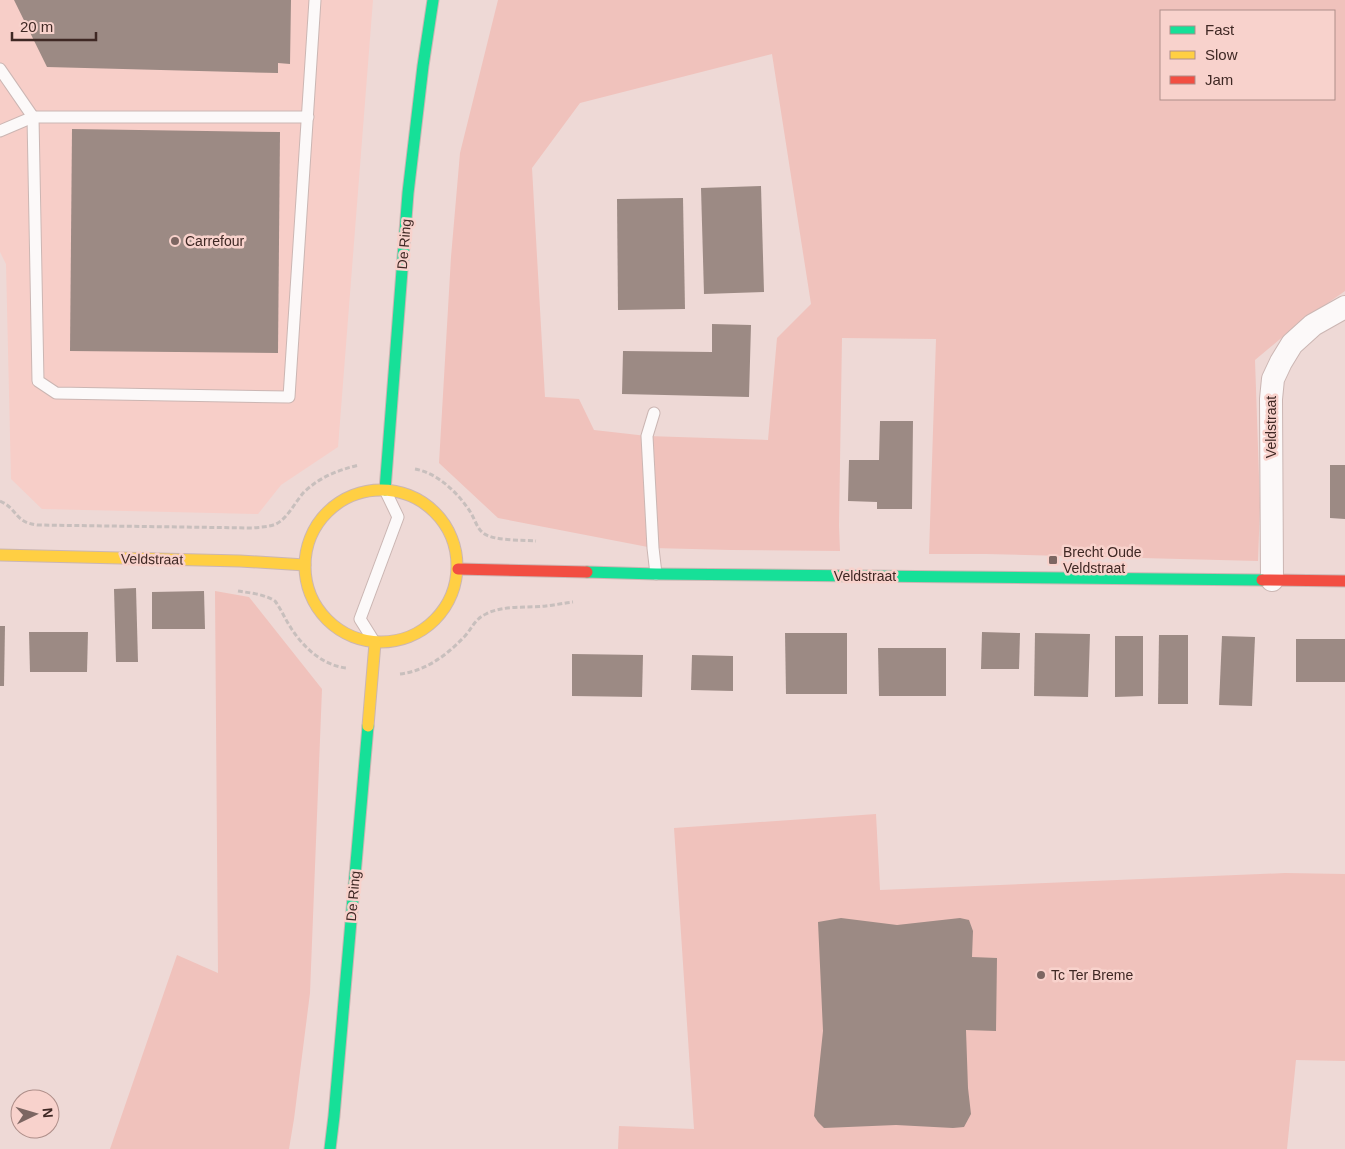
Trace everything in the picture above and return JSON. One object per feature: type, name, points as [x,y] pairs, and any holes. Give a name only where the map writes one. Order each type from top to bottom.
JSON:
[{"type":"main road","name":"De Ring","points":[[385,490],[408,193],[433,0]]},
{"type":"main road","points":[[385,490],[405,494],[426,504],[443,522],[454,543],[458,570],[454,590],[442,612],[425,628],[404,639],[375,643],[357,639],[336,628],[319,611],[308,590],[305,564],[309,542],[319,521],[336,504],[358,493],[385,490]]},
{"type":"main road","name":"Veldstraat","points":[[0,556],[305,564]]},
{"type":"main road","name":"Veldstraat","points":[[458,570],[656,574],[1345,581]]},
{"type":"main road","name":"De Ring","points":[[330,1149],[375,643]]},
{"type":"street","name":"Veldstraat","points":[[1272,580],[1271,399],[1273,379],[1292,344],[1313,325],[1345,307]]},
{"type":"lane","points":[[0,69],[33,117],[38,381],[56,393],[289,397],[314,0]]},
{"type":"lane","points":[[0,131],[33,117],[308,117]]},
{"type":"lane","points":[[654,413],[647,436],[656,574]]},
{"type":"lane","points":[[375,643],[360,619],[398,516],[385,490]]},
{"type":"path","points":[[0,501],[11,508],[19,519],[29,524],[37,525],[266,527],[276,524],[285,517],[304,492],[326,476],[343,468],[359,465],[387,466],[426,471],[435,477],[466,505],[478,528],[484,534],[500,538],[542,541]]},
{"type":"path","points":[[233,590],[262,595],[275,601],[298,638],[308,649],[330,664],[338,668],[401,674],[426,667],[449,651],[467,634],[478,619],[491,612],[578,601]]},
{"type":"shaded area","points":[[0,0],[373,0],[338,447],[281,485],[258,514],[42,509],[11,479],[6,264],[0,252]]},
{"type":"shaded area","points":[[498,0],[1345,0],[1345,291],[1298,324],[1255,360],[1260,506],[1258,561],[929,554],[936,339],[842,338],[840,551],[653,548],[498,518],[439,463],[451,257],[460,153]],"holes":[[[772,54],[811,304],[777,338],[768,440],[647,436],[594,430],[579,399],[545,397],[532,168],[580,103]]]},
{"type":"shaded area","points":[[215,591],[249,597],[322,689],[310,993],[289,1149],[110,1149],[177,955],[218,973]]},
{"type":"shaded area","name":"Tc Ter Breme","points":[[876,814],[880,890],[1285,873],[1345,874],[1345,1061],[1296,1060],[1287,1149],[618,1149],[619,1126],[694,1129],[674,828]]},
{"type":"building","points":[[14,0],[291,0],[290,64],[278,63],[278,73],[47,67]]},
{"type":"building","name":"Carrefour","points":[[72,129],[280,132],[278,353],[70,351]]},
{"type":"building","points":[[761,186],[764,292],[704,294],[701,188]]},
{"type":"building","points":[[683,198],[685,309],[618,310],[617,199]]},
{"type":"building","points":[[712,324],[751,325],[749,397],[622,394],[623,351],[712,352]]},
{"type":"building","points":[[880,421],[913,421],[912,509],[877,509],[877,502],[848,501],[849,460],[879,460]]},
{"type":"building","points":[[1330,465],[1345,465],[1345,519],[1330,518]]},
{"type":"building","points":[[136,588],[138,662],[116,662],[114,589]]},
{"type":"building","points":[[204,591],[205,629],[152,629],[152,592]]},
{"type":"building","points":[[0,626],[5,626],[4,686],[0,686]]},
{"type":"building","points":[[29,632],[88,632],[87,672],[30,672]]},
{"type":"building","points":[[982,632],[1020,633],[1019,669],[981,669]]},
{"type":"building","points":[[785,633],[847,633],[847,694],[786,694]]},
{"type":"building","points":[[1035,633],[1090,634],[1088,697],[1034,696]]},
{"type":"building","points":[[1159,635],[1188,635],[1188,704],[1158,704]]},
{"type":"building","points":[[1115,636],[1143,636],[1143,696],[1115,697]]},
{"type":"building","points":[[1222,636],[1255,637],[1252,706],[1219,705]]},
{"type":"building","points":[[1296,639],[1345,639],[1345,682],[1296,682]]},
{"type":"building","points":[[878,648],[946,648],[946,696],[879,696]]},
{"type":"building","points":[[572,654],[643,655],[642,697],[572,696]]},
{"type":"building","points":[[692,655],[733,656],[733,691],[691,690]]},
{"type":"building","points":[[841,918],[897,925],[960,918],[969,920],[973,931],[972,957],[997,958],[996,1031],[966,1030],[971,1114],[964,1127],[896,1125],[824,1128],[814,1116],[823,1031],[818,922]]},
{"type":"traffic: fast","points":[[385,490],[408,193],[433,0]]},
{"type":"traffic: fast","points":[[587,572],[1262,580]]},
{"type":"traffic: fast","points":[[330,1149],[368,726]]},
{"type":"traffic: slow","points":[[381,490],[410,496],[435,512],[451,537],[457,566],[451,595],[435,620],[410,636],[381,642],[352,636],[327,620],[311,595],[305,566],[311,537],[327,512],[352,496],[381,490]]},
{"type":"traffic: slow","points":[[0,555],[240,561],[305,565]]},
{"type":"traffic: slow","points":[[368,726],[375,643]]},
{"type":"traffic: jam","points":[[458,569],[587,572]]},
{"type":"traffic: jam","points":[[1262,580],[1345,581]]},
{"type":"place","name":"Carrefour","points":[[175,241]]},
{"type":"place","name":"Brecht Oude Veldstraat","points":[[1053,560]]},
{"type":"place","name":"Tc Ter Breme","points":[[1041,975]]}]
